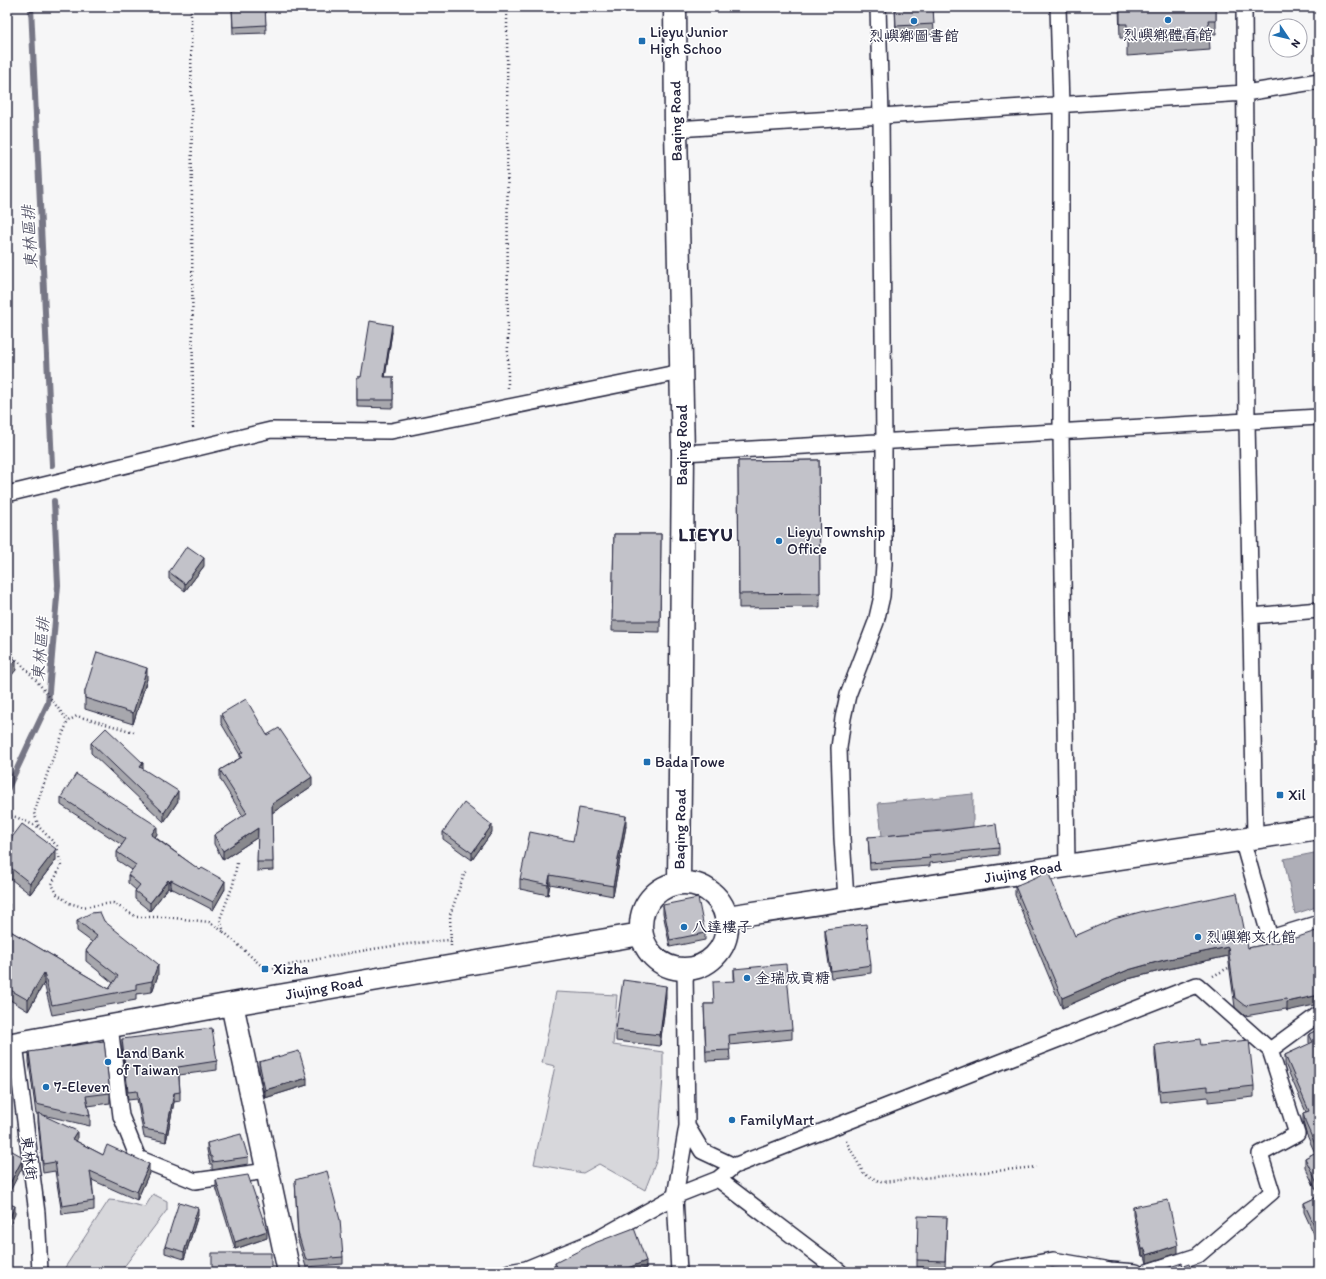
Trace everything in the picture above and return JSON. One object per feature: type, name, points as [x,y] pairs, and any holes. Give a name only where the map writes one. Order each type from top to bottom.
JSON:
[{"type":"main road","name":"Baqing Road","points":[[675,7],[683,453],[679,883]]},
{"type":"main road","name":"Jiujing Road","points":[[727,917],[1319,828]]},
{"type":"main road","points":[[679,883],[692,883],[704,887],[715,894],[723,905],[727,917],[728,930],[725,942],[719,954],[709,962],[697,968],[685,970],[672,968],[661,964],[652,956],[645,945],[641,934],[641,920],[646,906],[654,895],[665,887],[679,883]]},
{"type":"main road","name":"Jiujing Road","points":[[11,1045],[232,1004],[641,934]]},
{"type":"main road","points":[[232,1004],[289,1272]]},
{"type":"street","points":[[846,899],[839,748],[848,695],[876,622],[882,596],[884,564],[882,116],[878,7]]},
{"type":"street","points":[[1058,7],[1061,105],[1061,432],[1067,866]]},
{"type":"street","points":[[1244,7],[1247,421],[1251,616],[1248,838],[1270,938],[1319,923]]},
{"type":"street","points":[[676,129],[1245,93],[1319,81]]},
{"type":"street","points":[[7,494],[271,430],[391,431],[681,372]]},
{"type":"street","points":[[683,453],[1319,417]]},
{"type":"street","points":[[1251,616],[1319,610]]},
{"type":"street","points":[[679,1272],[675,1196],[687,1126],[685,970]]},
{"type":"street","points":[[509,1272],[526,1269],[594,1241],[675,1196],[718,1179],[734,1166],[1197,985],[1270,1050],[1297,1134],[1260,1154],[1272,1192],[1197,1256],[1147,1272]]},
{"type":"street","points":[[1270,1050],[1319,1014]]},
{"type":"street","points":[[110,1026],[121,1116],[138,1158],[195,1181],[267,1171]]},
{"type":"street","name":"東林街","points":[[11,1045],[37,1213],[40,1272]]},
{"type":"street","points":[[687,1126],[702,1151],[734,1166]]},
{"type":"street","points":[[718,1179],[840,1272]]},
{"type":"street","points":[[997,1272],[999,1270],[1053,1260],[1110,1270],[1136,1272]]},
{"type":"path","points":[[191,7],[192,449]]},
{"type":"path","points":[[507,7],[508,407]]},
{"type":"path","points":[[7,652],[15,657],[68,721]]},
{"type":"path","points":[[39,827],[34,813],[51,763],[68,721],[77,716],[134,732]]},
{"type":"path","points":[[7,815],[16,817],[39,827],[57,846],[61,866],[52,884],[57,894],[69,903],[83,907],[113,903],[137,917],[166,917],[209,922],[224,932],[266,970],[416,942],[451,940]]},
{"type":"path","points":[[224,932],[220,919],[233,885],[237,863]]},
{"type":"path","points":[[453,966],[450,914],[466,869]]},
{"type":"path","points":[[1197,985],[1237,964]]},
{"type":"path","points":[[838,1125],[864,1174],[881,1182],[1036,1167]]},
{"type":"shaded area","points":[[973,794],[973,827],[882,836],[878,803]]},
{"type":"shaded area","points":[[1319,852],[1319,906],[1295,914],[1284,859]]},
{"type":"shaded area","points":[[556,992],[617,995],[613,1045],[663,1052],[663,1077],[657,1159],[645,1190],[599,1164],[583,1173],[534,1164],[555,1066],[542,1063]]},
{"type":"shaded area","points":[[153,1194],[167,1201],[167,1210],[120,1272],[62,1272],[109,1200],[145,1207]]},
{"type":"building","points":[[232,7],[265,7],[266,25],[233,27]]},
{"type":"building","name":"烈嶼鄉圖書館","points":[[895,7],[933,7],[934,24],[896,26]]},
{"type":"building","name":"烈嶼鄉體育館","points":[[1120,7],[1216,7],[1216,20],[1208,20],[1210,36],[1127,42],[1127,24],[1120,24]]},
{"type":"building","points":[[370,321],[392,325],[384,377],[393,377],[393,400],[357,400],[357,377],[361,377]]},
{"type":"building","name":"Lieyu Township Office","points":[[819,460],[820,593],[739,594],[738,461]]},
{"type":"building","points":[[614,534],[661,534],[660,621],[612,621]]},
{"type":"building","points":[[187,546],[204,558],[185,584],[169,572]]},
{"type":"building","points":[[97,652],[147,668],[133,713],[85,698],[85,691]]},
{"type":"building","points":[[7,653],[16,660],[7,671]]},
{"type":"building","points":[[246,699],[267,735],[279,728],[312,777],[272,804],[273,862],[257,862],[258,828],[223,851],[214,835],[247,813],[220,770],[242,757],[240,754],[243,752],[221,714]]},
{"type":"building","points":[[106,728],[143,763],[140,767],[178,791],[164,813],[91,743]]},
{"type":"building","points":[[76,774],[157,826],[151,835],[200,870],[202,868],[225,881],[213,902],[171,880],[170,882],[168,880],[150,903],[135,891],[140,885],[128,875],[136,865],[117,852],[126,839],[61,797]]},
{"type":"building","points":[[464,803],[492,825],[472,853],[443,832]]},
{"type":"building","points":[[579,808],[626,816],[613,886],[550,875],[548,885],[520,879],[530,832],[573,841]]},
{"type":"building","points":[[22,824],[56,849],[30,883],[7,865],[7,844]]},
{"type":"building","points":[[996,824],[999,848],[929,855],[930,858],[870,863],[868,837],[943,831]]},
{"type":"building","points":[[1048,872],[1075,936],[1114,919],[1144,911],[1237,893],[1248,948],[1295,938],[1319,930],[1319,995],[1287,1002],[1286,999],[1245,1006],[1235,998],[1228,947],[1164,960],[1128,970],[1062,998],[1015,886]]},
{"type":"building","name":"八達樓子","points":[[698,898],[705,933],[670,940],[663,905]]},
{"type":"building","points":[[100,912],[104,921],[158,964],[152,981],[136,984],[136,989],[52,1005],[44,973],[28,1000],[7,988],[7,929],[109,989],[118,976],[86,951],[97,936],[77,920],[91,913]]},
{"type":"building","points":[[866,924],[871,965],[831,971],[825,929]]},
{"type":"building","points":[[786,964],[792,1029],[729,1035],[730,1050],[706,1051],[704,1004],[714,1004],[713,982],[735,981],[734,969]]},
{"type":"building","points":[[623,980],[666,986],[660,1035],[616,1030]]},
{"type":"building","points":[[212,1028],[217,1061],[178,1067],[180,1092],[174,1093],[166,1133],[144,1129],[137,1091],[128,1092],[122,1039]]},
{"type":"building","points":[[1319,1029],[1319,1187],[1305,1158],[1318,1151],[1306,1124],[1303,1113],[1309,1111],[1285,1055],[1313,1042],[1309,1034]]},
{"type":"building","points":[[1200,1039],[1201,1045],[1249,1040],[1254,1086],[1208,1091],[1208,1086],[1160,1091],[1155,1045]]},
{"type":"building","points":[[104,1041],[110,1093],[86,1096],[90,1116],[36,1104],[29,1052]]},
{"type":"building","points":[[299,1051],[307,1078],[265,1090],[259,1062]]},
{"type":"building","points":[[38,1113],[77,1131],[72,1139],[103,1155],[107,1145],[149,1164],[137,1192],[90,1171],[94,1201],[62,1206],[55,1162],[43,1164]]},
{"type":"building","points":[[241,1134],[248,1157],[212,1162],[212,1157],[210,1156],[207,1143]]},
{"type":"building","points":[[7,1148],[21,1156],[22,1160],[7,1189]]},
{"type":"building","points":[[327,1171],[340,1220],[343,1257],[306,1260],[298,1233],[295,1180]]},
{"type":"building","points":[[248,1175],[267,1231],[235,1242],[216,1180]]},
{"type":"building","points":[[1319,1196],[1319,1236],[1304,1203]]},
{"type":"building","points":[[1168,1200],[1178,1245],[1147,1255],[1145,1249],[1142,1249],[1133,1207]]},
{"type":"building","points":[[179,1202],[198,1208],[184,1252],[165,1246]]},
{"type":"building","points":[[7,1203],[15,1206],[7,1224]]},
{"type":"building","points":[[918,1216],[947,1217],[945,1261],[917,1260]]},
{"type":"building","points":[[634,1228],[646,1261],[617,1272],[560,1272],[555,1263],[592,1244]]},
{"type":"building","points":[[212,1253],[271,1253],[271,1272],[212,1272]]},
{"type":"building","points":[[1182,1263],[1183,1266],[1189,1264],[1192,1272],[1154,1272]]},
{"type":"waterway","name":"東林區排","points":[[31,7],[52,465]]},
{"type":"waterway","name":"東林區排","points":[[7,790],[48,703],[58,585],[54,501]]},
{"type":"place","name":"烈嶼鄉體育館","points":[[1168,20]]},
{"type":"place","name":"烈嶼鄉圖書館","points":[[914,21]]},
{"type":"place","name":"Lieyu Junior High Schoo","points":[[642,41]]},
{"type":"place","name":"Lieyu Township Office","points":[[779,541]]},
{"type":"place","name":"Bada Towe","points":[[647,762]]},
{"type":"place","name":"Xil","points":[[1280,795]]},
{"type":"place","name":"八達樓子","points":[[684,927]]},
{"type":"place","name":"烈嶼鄉文化館","points":[[1198,937]]},
{"type":"place","name":"Xizha","points":[[265,969]]},
{"type":"place","name":"金瑞成貢糖","points":[[747,978]]},
{"type":"place","name":"Land Bank of Taiwan","points":[[108,1062]]},
{"type":"place","name":"7-Eleven","points":[[46,1087]]},
{"type":"place","name":"FamilyMart","points":[[732,1120]]},
{"type":"district","name":"LIEYU","points":[[706,534]]}]
